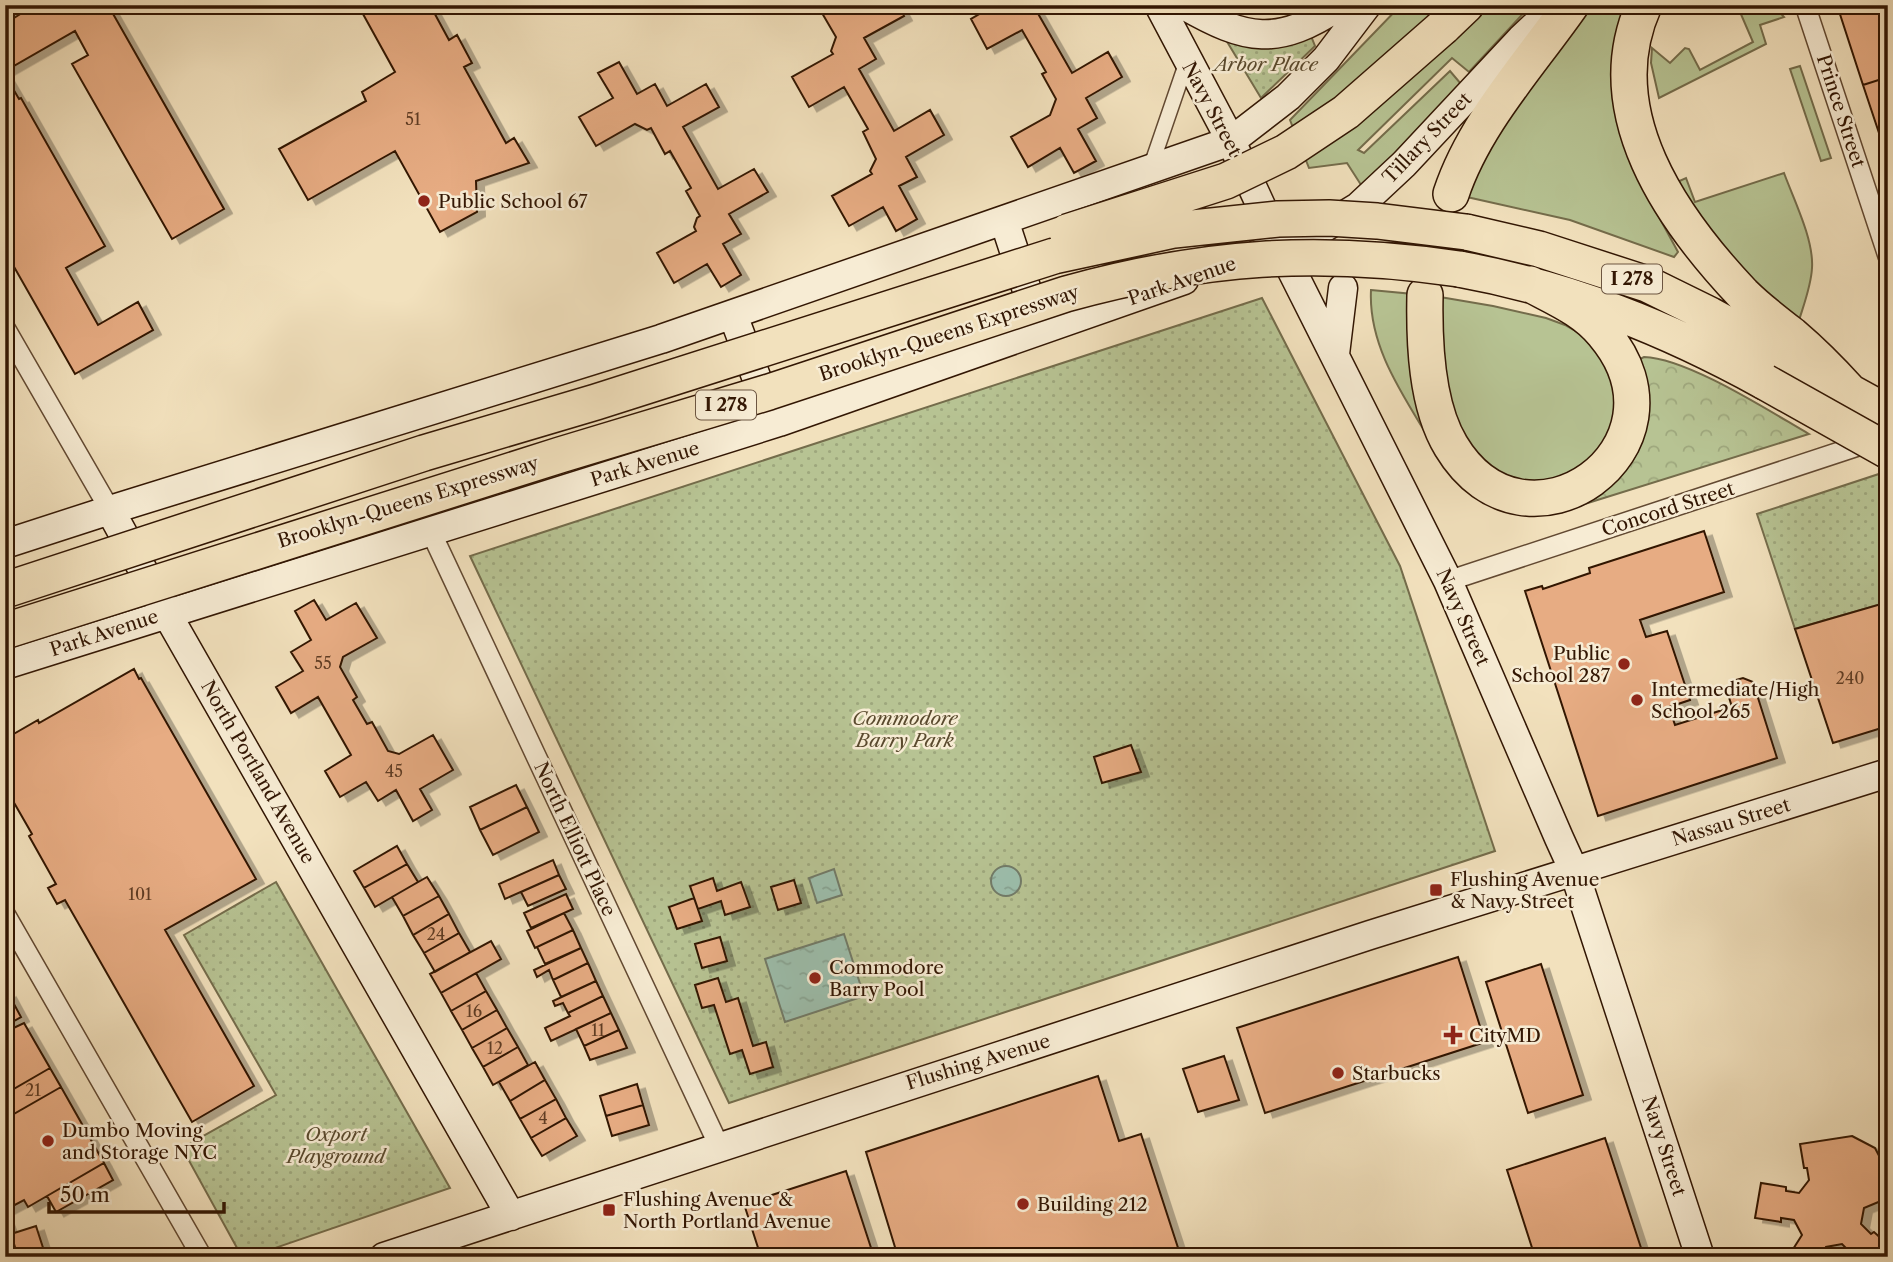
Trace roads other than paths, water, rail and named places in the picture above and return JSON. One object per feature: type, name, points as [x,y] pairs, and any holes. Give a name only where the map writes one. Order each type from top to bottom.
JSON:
[{"type":"highway","points":[[1451,194],[1462,166],[1486,123],[1571,5]]},
{"type":"highway","points":[[1644,5],[1632,37],[1628,75],[1632,114],[1644,151],[1666,193],[1708,253],[1745,295],[1779,357],[1888,413]]},
{"type":"highway","points":[[886,308],[922,289],[1012,251],[1226,181],[1259,166],[1316,134],[1346,113],[1454,16]]},
{"type":"highway","name":"Brooklyn-Queens Expressway","points":[[5,590],[424,453],[596,402],[1054,256],[1174,230],[1278,219],[1377,221],[1466,233],[1539,249],[1647,284],[1710,315],[1779,357],[1888,451]]},
{"type":"highway","name":"Brooklyn-Queens Expressway","points":[[5,631],[440,492],[769,392],[1066,294],[1191,265],[1279,257],[1372,259],[1459,269],[1582,298],[1691,343],[1779,357]]},
{"type":"highway","points":[[1425,295],[1425,340],[1430,379],[1442,429],[1450,445],[1471,472],[1484,482],[1503,492],[1521,497],[1542,498],[1562,495],[1586,485],[1604,471],[1617,454],[1625,436],[1632,397],[1628,376],[1604,333],[1581,312],[1530,284]]},
{"type":"main road","name":"Navy Street","points":[[1159,5],[1231,141],[1280,247],[1448,581],[1574,871],[1700,1257]]},
{"type":"main road","points":[[1184,5],[1226,27],[1254,34],[1290,31],[1319,19],[1340,5]]},
{"type":"main road","points":[[5,544],[382,428],[733,315],[1231,141],[1288,97],[1326,59],[1367,5]]},
{"type":"main road","name":"Tillary Street","points":[[1280,247],[1320,230],[1358,207],[1404,164],[1521,39],[1557,5]]},
{"type":"main road","points":[[1389,187],[1404,164]]},
{"type":"main road","points":[[1004,220],[1040,331]]},
{"type":"main road","name":"Park Avenue","points":[[5,665],[773,423],[1280,247]]},
{"type":"main road","points":[[1335,354],[1343,288]]},
{"type":"main road","points":[[733,315],[773,423]]},
{"type":"main road","name":"North Portland Avenue","points":[[110,510],[511,1216]]},
{"type":"main road","name":"Nassau Street","points":[[1574,871],[1888,773]]},
{"type":"main road","name":"Flushing Avenue","points":[[384,1257],[898,1087],[1574,871]]},
{"type":"street","name":"Prince Street","points":[[1805,5],[1888,256]]},
{"type":"street","points":[[1150,169],[1187,61]]},
{"type":"street","name":"North Portland Avenue","points":[[5,328],[110,510]]},
{"type":"street","name":"Concord Street","points":[[1448,581],[1888,436]]},
{"type":"street","name":"North Elliott Place","points":[[430,530],[720,1148]]},
{"type":"street","points":[[5,914],[202,1257]]},
{"type":"water","points":[[1006,866],[1017,870],[1021,881],[1017,892],[1006,896],[995,892],[991,881],[995,870]]},
{"type":"water","points":[[834,869],[842,895],[817,903],[809,878]]},
{"type":"water","name":"Commodore Barry Pool","points":[[844,934],[864,996],[785,1022],[765,959]]},
{"type":"place","name":"Public School 67","points":[[424,201]]},
{"type":"place","name":"Public School 287","points":[[1624,664]]},
{"type":"place","name":"Intermediate/High School 265","points":[[1637,700]]},
{"type":"place","name":"Flushing Avenue & Navy Street","points":[[1436,890]]},
{"type":"place","name":"Commodore Barry Pool","points":[[815,978]]},
{"type":"place","name":"CityMD","points":[[1453,1035]]},
{"type":"place","name":"Starbucks","points":[[1338,1073]]},
{"type":"place","name":"Dumbo Moving and Storage NYC","points":[[48,1141]]},
{"type":"place","name":"Building 212","points":[[1023,1204]]},
{"type":"place","name":"Flushing Avenue & North Portland Avenue","points":[[609,1210]]},
{"type":"park label","name":"Arbor Place","points":[[1266,64]]},
{"type":"park label","name":"Commodore Barry Park","points":[[905,729]]},
{"type":"park label","name":"Oxport Playground","points":[[336,1145]]}]
